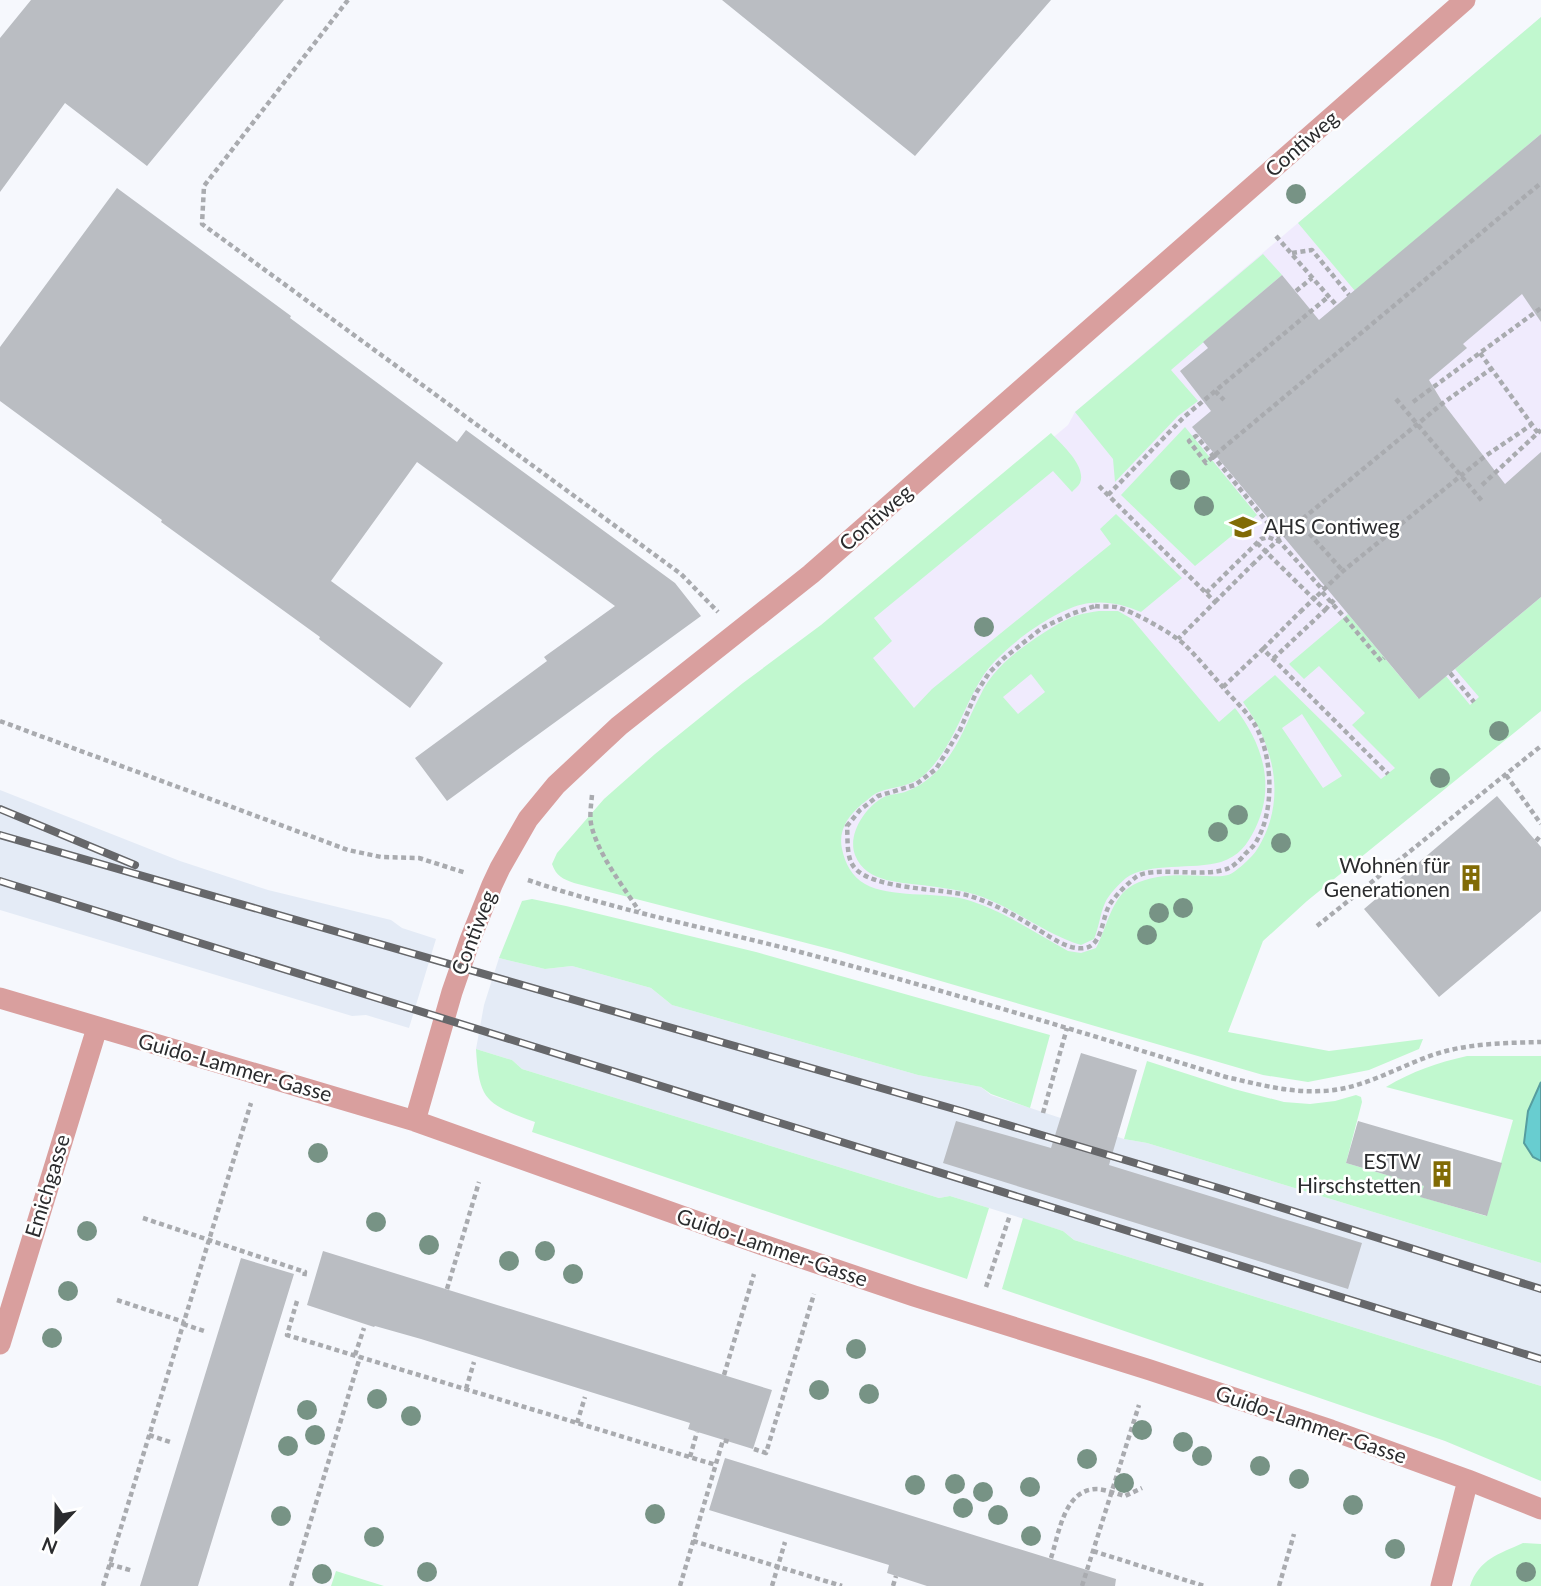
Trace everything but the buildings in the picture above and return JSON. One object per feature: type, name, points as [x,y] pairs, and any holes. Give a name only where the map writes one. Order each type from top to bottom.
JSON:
[{"type":"street","name":"Contiweg","points":[[415,1121],[452,992],[492,885],[528,820],[556,785],[619,726],[737,634],[888,508],[1465,0]]},
{"type":"street","name":"Guido-Lammer-Gasse","points":[[0,998],[415,1121],[763,1245],[976,1317],[1178,1379],[1331,1430],[1541,1509]]},
{"type":"street","name":"Emichgasse","points":[[0,1344],[97,1028]]},
{"type":"street","points":[[1441,1586],[1468,1480]]},
{"type":"path","points":[[348,0],[204,186],[202,224],[681,574],[737,634]]},
{"type":"path","points":[[1281,537],[1215,455],[1211,454],[1196,436],[1189,442],[1206,463],[1215,455],[1541,183]]},
{"type":"path","points":[[1276,236],[1337,306]]},
{"type":"path","points":[[1292,253],[1312,250],[1349,296]]},
{"type":"path","points":[[1296,291],[1312,278]]},
{"type":"path","points":[[1108,495],[1184,417],[1328,297]]},
{"type":"path","points":[[1413,402],[1541,309]]},
{"type":"path","points":[[1480,353],[1531,425],[1539,431],[1482,485]]},
{"type":"path","points":[[1178,639],[1298,521],[1443,403],[1491,369]]},
{"type":"path","points":[[1216,391],[1224,400]]},
{"type":"path","points":[[1396,399],[1483,502]]},
{"type":"path","points":[[1223,687],[1343,571],[1484,457],[1531,425]]},
{"type":"path","points":[[1099,486],[1214,602]]},
{"type":"path","points":[[1298,521],[1343,571]]},
{"type":"path","points":[[1206,593],[1261,539],[1268,537],[1280,542],[1322,589],[1326,586]]},
{"type":"path","points":[[1257,543],[1325,610]]},
{"type":"path","points":[[1322,592],[1381,661],[1384,658]]},
{"type":"path","points":[[1273,659],[1335,599]]},
{"type":"path","points":[[1095,606],[1115,607],[1178,639],[1255,725],[1263,746],[1270,788],[1264,825],[1255,844],[1238,861],[1228,868],[1138,875],[1109,906],[1099,934],[1092,945],[1084,948],[1068,946],[993,905],[971,897],[873,880],[854,868],[849,853],[846,826],[878,796],[915,785],[936,769],[960,730],[976,693],[989,673],[1042,628],[1095,606]]},
{"type":"path","points":[[1263,649],[1388,774]]},
{"type":"path","points":[[1450,673],[1474,702]]},
{"type":"path","points":[[0,721],[348,850],[381,857],[418,858],[466,873],[492,885]]},
{"type":"path","points":[[1317,926],[1541,746]]},
{"type":"path","points":[[1506,775],[1541,824]]},
{"type":"path","points":[[592,795],[591,828],[602,852],[639,912]]},
{"type":"path","points":[[1536,841],[1541,835]]},
{"type":"path","points":[[526,879],[573,896],[748,938],[896,978],[1276,1089],[1323,1091],[1357,1085],[1409,1063],[1451,1050],[1469,1046],[1541,1042]]},
{"type":"path","points":[[1043,1113],[1067,1028]]},
{"type":"path","points":[[103,1586],[251,1103]]},
{"type":"path","points":[[447,1289],[479,1182]]},
{"type":"path","points":[[982,1298],[1010,1215]]},
{"type":"path","points":[[143,1218],[305,1272],[304,1278]]},
{"type":"path","points":[[724,1375],[754,1274]]},
{"type":"path","points":[[754,1449],[766,1453],[814,1294]]},
{"type":"path","points":[[117,1300],[207,1332]]},
{"type":"path","points":[[297,1301],[287,1335],[716,1465]]},
{"type":"path","points":[[290,1586],[364,1328]]},
{"type":"path","points":[[466,1389],[474,1362]]},
{"type":"path","points":[[577,1423],[585,1397]]},
{"type":"path","points":[[1082,1586],[1139,1405]]},
{"type":"path","points":[[690,1457],[698,1432]]},
{"type":"path","points":[[149,1435],[173,1443]]},
{"type":"path","points":[[680,1586],[723,1440],[730,1442]]},
{"type":"path","points":[[1051,1559],[1066,1510],[1080,1494],[1101,1489],[1125,1496],[1142,1488]]},
{"type":"path","points":[[1279,1586],[1294,1534]]},
{"type":"path","points":[[693,1541],[842,1586]]},
{"type":"path","points":[[772,1586],[785,1542]]},
{"type":"path","points":[[1093,1551],[1204,1586]]},
{"type":"path","points":[[109,1564],[133,1571]]},
{"type":"path","points":[[893,1586],[896,1576]]},
{"type":"shaded area","name":"AHS Contiweg","points":[[1541,17],[1541,711],[1254,882],[1196,1002],[626,842],[837,618],[1068,425],[1075,412]]},
{"type":"shaded area","points":[[0,790],[180,861],[268,890],[391,920],[402,928],[436,939],[409,1028],[366,1015],[352,1016],[0,910]]},
{"type":"shaded area","points":[[499,958],[545,969],[572,966],[651,988],[672,1005],[918,1075],[981,1087],[991,1095],[1124,1139],[1147,1143],[1541,1263],[1541,1386],[1074,1240],[1063,1231],[950,1196],[939,1198],[522,1069],[512,1060],[476,1049],[484,1005]]},
{"type":"green space","points":[[1541,17],[1541,134],[1355,291],[1298,223]]},
{"type":"green space","points":[[1263,254],[1282,275],[1171,370],[1198,401],[1178,416],[1115,482],[1113,459],[1075,412]]},
{"type":"green space","points":[[1185,427],[1257,515],[1195,566],[1121,495]]},
{"type":"green space","points":[[1051,433],[1077,463],[1081,476],[1077,487],[1072,492],[1053,471],[874,618],[892,641],[873,658],[914,708],[932,689],[1111,544],[1100,529],[1116,514],[1182,578],[1141,612],[1116,604],[1090,603],[1062,612],[1031,630],[991,665],[950,741],[923,776],[913,782],[879,792],[862,804],[852,813],[841,836],[842,849],[850,869],[865,884],[887,891],[952,897],[978,903],[1068,951],[1081,953],[1096,948],[1119,897],[1133,885],[1150,878],[1169,876],[1228,875],[1243,865],[1256,851],[1272,813],[1274,775],[1263,737],[1243,702],[1275,675],[1381,779],[1395,768],[1352,725],[1365,713],[1319,666],[1304,679],[1289,664],[1348,614],[1418,698],[1446,676],[1470,705],[1479,697],[1455,669],[1541,597],[1541,711],[1307,901],[1263,941],[1228,1032],[1329,1051],[1423,1039],[1419,1049],[1369,1070],[1308,1082],[1263,1075],[841,952],[574,883],[558,874],[552,864],[557,853],[604,799],[743,683],[821,625]],"holes":[[[1302,714],[1342,776],[1323,788],[1282,728]]]},
{"type":"green space","points":[[1096,611],[1118,611],[1132,619],[1219,722],[1235,708],[1245,722],[1253,736],[1263,766],[1265,797],[1252,835],[1242,849],[1221,862],[1146,870],[1126,878],[1107,900],[1094,939],[1081,945],[977,895],[886,880],[868,872],[860,864],[853,847],[856,830],[871,807],[884,797],[917,786],[944,764],[988,682],[1010,658],[1060,623]],"holes":[[[1031,674],[1045,692],[1018,714],[1003,697]]]},
{"type":"green space","points":[[532,899],[756,952],[1050,1035],[1030,1108],[991,1094],[981,1087],[918,1075],[672,1005],[651,988],[572,966],[545,969],[499,958],[522,901]]},
{"type":"green space","points":[[476,1049],[512,1060],[522,1069],[939,1198],[950,1196],[989,1208],[967,1279],[532,1132],[535,1122],[496,1105],[483,1091]]},
{"type":"green space","points":[[1467,1056],[1541,1056],[1541,1263],[1147,1143],[1124,1139],[1147,1061],[1284,1102],[1310,1104],[1356,1095],[1361,1097],[1362,1102],[1346,1163],[1424,1186],[1421,1197],[1486,1216],[1513,1120],[1386,1087],[1425,1068]]},
{"type":"green space","points":[[1023,1218],[1063,1231],[1074,1240],[1541,1386],[1541,1481],[1445,1441],[1002,1289]]},
{"type":"green space","points":[[1523,1543],[1541,1544],[1541,1586],[1470,1586],[1484,1563]]},
{"type":"green space","points":[[336,1571],[384,1586],[331,1586]]},
{"type":"water","points":[[1541,1082],[1541,1161],[1533,1157],[1524,1143],[1528,1111]]},
{"type":"railway","points":[[0,809],[135,865]]},
{"type":"railway","points":[[0,835],[961,1111],[1541,1289]]},
{"type":"railway","points":[[0,881],[1541,1359]]},
{"type":"place","name":"AHS Contiweg","points":[[1243,527]]},
{"type":"place","name":"Wohnen für Generationen","points":[[1471,878]]},
{"type":"place","name":"ESTW Hirschstetten","points":[[1442,1174]]}]
